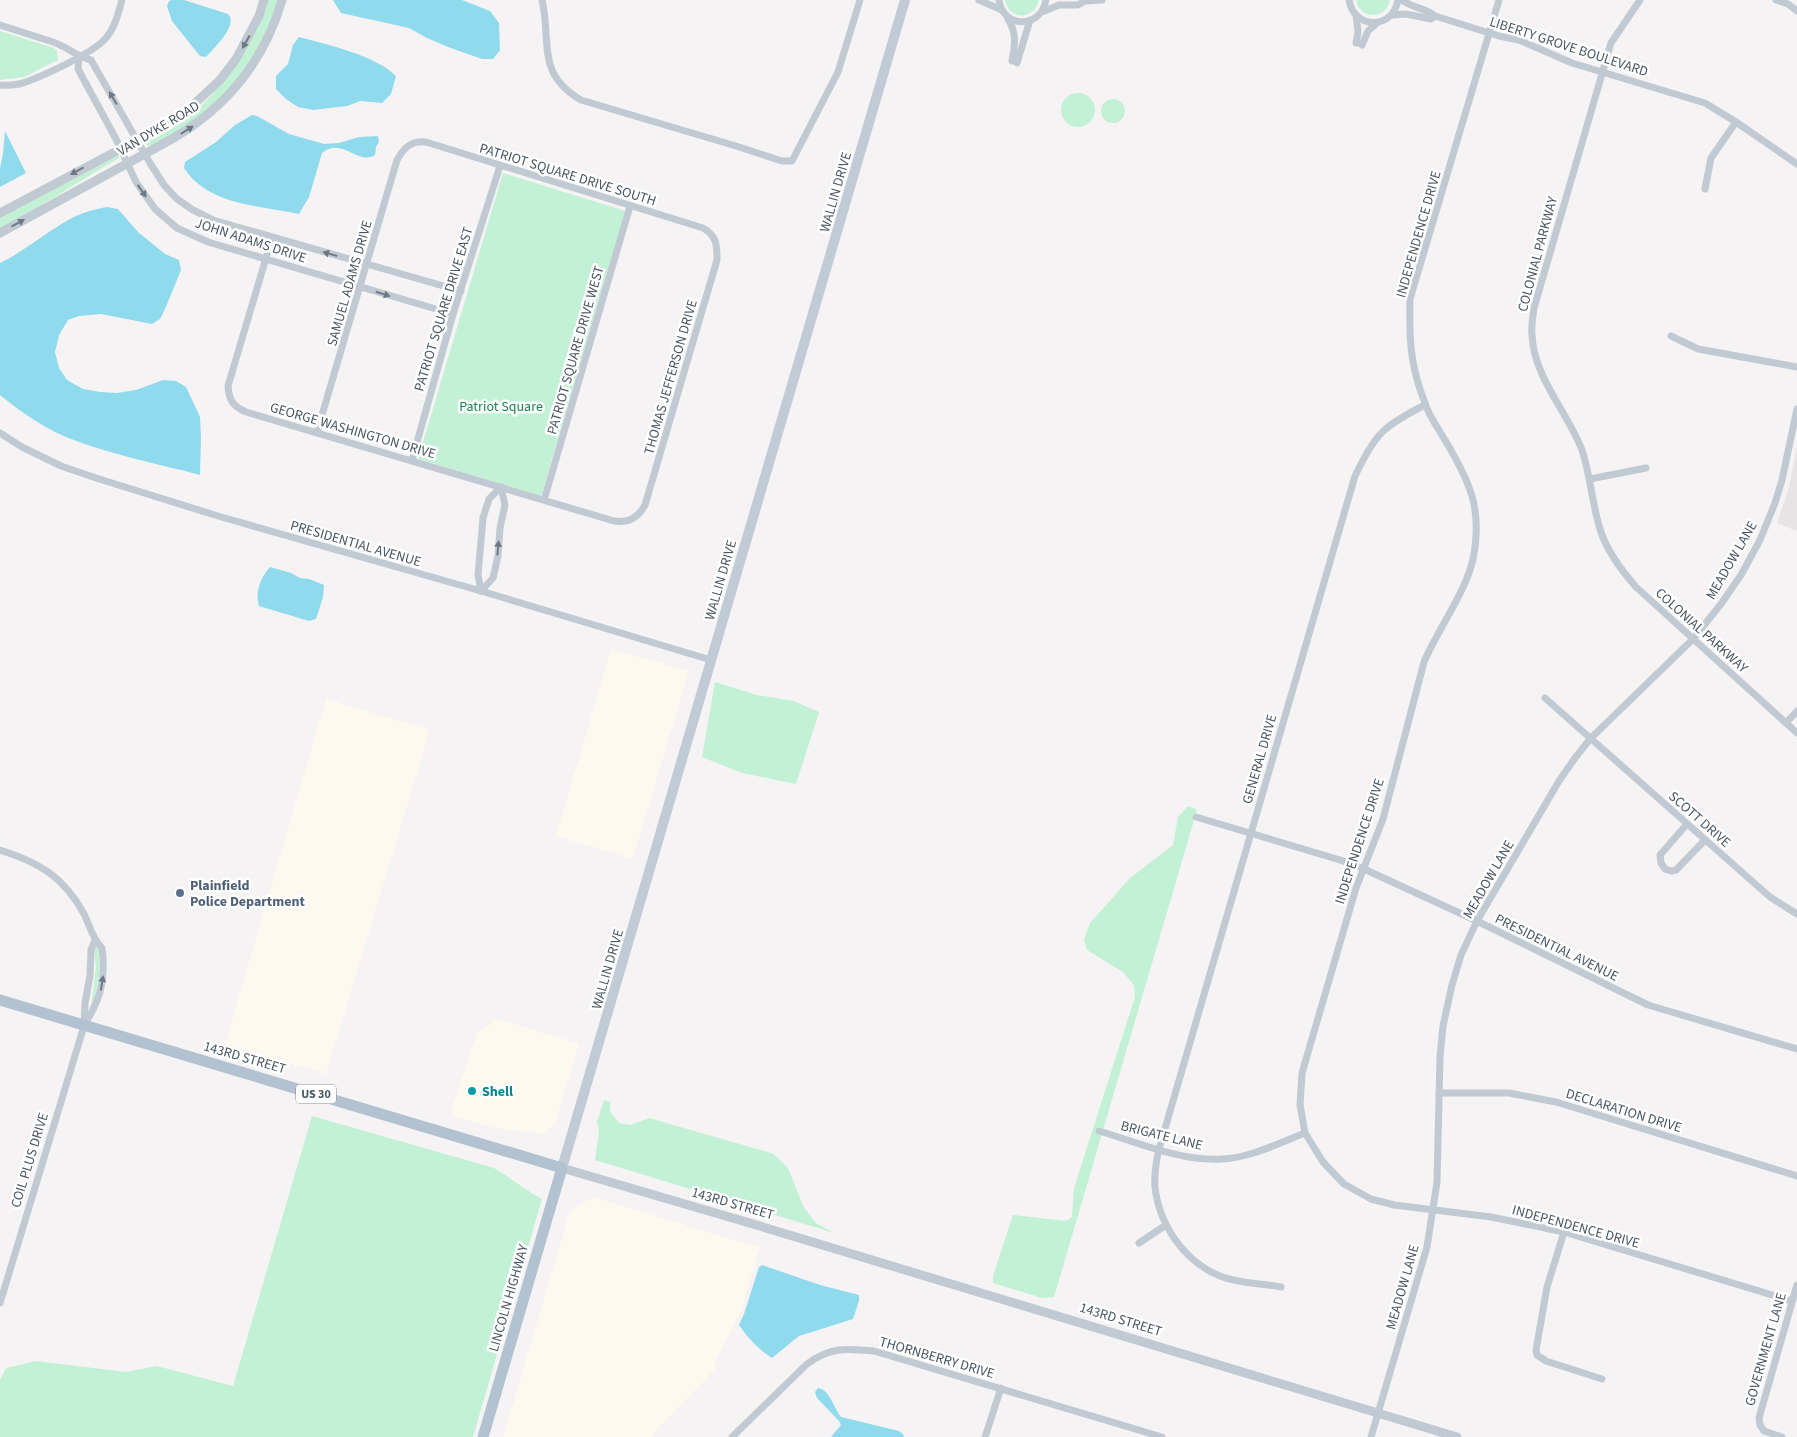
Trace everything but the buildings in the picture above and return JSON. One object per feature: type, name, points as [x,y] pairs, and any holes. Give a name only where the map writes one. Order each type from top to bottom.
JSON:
[{"type":"main road","name":"WALLIN DRIVE","points":[[562,1168],[905,0]]},
{"type":"main road","name":"143RD STREET","points":[[0,1000],[562,1168]]},
{"type":"main road","name":"LINCOLN HIGHWAY","points":[[483,1437],[562,1168]]},
{"type":"street","points":[[0,85],[14,85],[29,80],[90,52],[108,35],[122,0]]},
{"type":"street","name":"VAN DYKE ROAD","points":[[0,213],[178,118],[220,80],[236,59],[259,16],[264,0]]},
{"type":"street","name":"VAN DYKE ROAD","points":[[0,233],[192,127],[218,107],[231,93],[258,56],[272,29],[282,0]]},
{"type":"street","points":[[542,0],[545,10],[549,63],[562,86],[570,93],[581,100],[782,161],[792,161],[838,72],[860,0]]},
{"type":"street","points":[[979,0],[1021,22],[1030,20],[1041,12],[1059,4],[1078,5],[1084,0],[1102,0]]},
{"type":"street","points":[[999,0],[1004,13],[1014,27],[1016,35],[1014,62],[1030,20]]},
{"type":"street","points":[[1041,12],[1046,0]]},
{"type":"street","points":[[1348,1],[1351,9],[1362,20],[1377,22],[1385,20],[1392,15],[1398,0]]},
{"type":"street","name":"LIBERTY GROVE BOULEVARD","points":[[1402,0],[1435,16],[1519,40],[1572,63],[1705,103],[1797,164]]},
{"type":"street","name":"INDEPENDENCE DRIVE","points":[[1499,0],[1410,299],[1409,333],[1413,366],[1425,405],[1464,472],[1474,499],[1477,531],[1473,561],[1461,590],[1424,662],[1383,819],[1356,888],[1302,1073],[1300,1104],[1306,1134],[1323,1162],[1344,1184],[1371,1199],[1394,1205],[1491,1217],[1564,1232],[1792,1301]]},
{"type":"street","name":"COLONIAL PARKWAY","points":[[1640,0],[1611,43],[1602,72],[1534,308],[1532,334],[1535,356],[1542,377],[1575,433],[1590,479],[1601,532],[1610,553],[1621,570],[1636,587],[1797,733]]},
{"type":"street","points":[[1776,0],[1788,4],[1797,11]]},
{"type":"street","name":"LIBERTY GROVE BOULEVARD","points":[[1392,15],[1402,13],[1431,19],[1435,16]]},
{"type":"street","points":[[1356,15],[1359,44],[1377,22]]},
{"type":"street","name":"JOHN ADAMS DRIVE","points":[[0,26],[62,45],[79,57],[91,60],[164,185],[176,199],[192,210],[213,220],[272,238],[461,291]]},
{"type":"street","name":"JOHN ADAMS DRIVE","points":[[79,57],[78,69],[136,182],[155,209],[177,228],[208,242],[454,314]]},
{"type":"street","points":[[1705,189],[1711,158],[1736,122]]},
{"type":"street","name":"PATRIOT SQUARE DRIVE SOUTH","points":[[410,144],[418,141],[426,142],[703,228],[716,239]]},
{"type":"street","name":"SAMUEL ADAMS DRIVE","points":[[317,432],[397,160],[402,150],[410,144]]},
{"type":"street","name":"PATRIOT SQUARE DRIVE EAST","points":[[412,460],[454,314],[500,166]]},
{"type":"street","name":"PATRIOT SQUARE DRIVE WEST","points":[[544,500],[630,206]]},
{"type":"street","name":"GEORGE WASHINGTON DRIVE","points":[[272,238],[228,386],[228,397],[232,404],[246,412],[614,521],[624,522],[634,519]]},
{"type":"street","name":"THOMAS JEFFERSON DRIVE","points":[[634,519],[641,513],[645,505],[717,260],[716,239]]},
{"type":"street","points":[[1671,336],[1698,349],[1797,367]]},
{"type":"street","name":"GENERAL DRIVE","points":[[1281,1287],[1243,1283],[1219,1275],[1198,1263],[1180,1246],[1166,1225],[1159,1207],[1155,1168],[1158,1149],[1355,476],[1368,449],[1382,430],[1425,405]]},
{"type":"street","name":"MEADOW LANE","points":[[1371,1437],[1427,1247],[1434,1210],[1437,1182],[1443,1026],[1461,955],[1477,921],[1559,781],[1590,739],[1693,639],[1722,604],[1760,540],[1775,503],[1782,480],[1797,409]]},
{"type":"street","name":"PRESIDENTIAL AVENUE","points":[[0,433],[22,447],[61,466],[96,478],[218,516],[481,591],[711,660]]},
{"type":"street","points":[[1590,479],[1646,468]]},
{"type":"street","points":[[481,591],[493,578],[498,556],[500,528],[505,505],[501,487]]},
{"type":"street","points":[[481,591],[478,575],[483,518],[489,499],[501,487]]},
{"type":"street","name":"SCOTT DRIVE","points":[[1545,698],[1770,897],[1797,914]]},
{"type":"street","points":[[1786,723],[1797,711]]},
{"type":"street","name":"PRESIDENTIAL AVENUE","points":[[1196,817],[1340,860],[1364,869],[1477,921],[1648,1004],[1797,1049]]},
{"type":"street","points":[[1687,824],[1660,855],[1661,863],[1665,869],[1676,870],[1705,840]]},
{"type":"street","name":"COIL PLUS DRIVE","points":[[0,850],[31,861],[57,878],[75,898],[87,920],[94,940],[102,948],[104,973],[96,1007],[84,1026]]},
{"type":"street","name":"COIL PLUS DRIVE","points":[[0,1302],[84,1026],[91,950],[94,940]]},
{"type":"street","name":"DECLARATION DRIVE","points":[[1439,1093],[1509,1093],[1556,1102],[1797,1176]]},
{"type":"street","name":"BRIGATE LANE","points":[[1099,1131],[1158,1149],[1198,1158],[1221,1159],[1242,1156],[1306,1134]]},
{"type":"street","name":"143RD STREET","points":[[562,1168],[1457,1437]]},
{"type":"street","points":[[1139,1243],[1166,1225]]},
{"type":"street","points":[[1564,1232],[1547,1287],[1536,1350],[1537,1355],[1546,1361],[1602,1379]]},
{"type":"street","name":"GOVERNMENT LANE","points":[[1782,1437],[1764,1431],[1760,1426],[1759,1418],[1797,1284]]},
{"type":"street","name":"THORNBERRY DRIVE","points":[[732,1437],[807,1364],[820,1354],[852,1349],[874,1351],[1162,1437]]},
{"type":"street","points":[[985,1437],[1001,1388]]},
{"type":"shaded area","points":[[1797,446],[1797,531],[1777,523],[1789,487]]},
{"type":"shaded area","points":[[611,649],[689,671],[633,859],[556,836]]},
{"type":"shaded area","points":[[326,699],[430,730],[326,1074],[225,1044]]},
{"type":"shaded area","points":[[499,1019],[579,1044],[555,1125],[541,1134],[490,1127],[450,1115],[477,1032]]},
{"type":"shaded area","points":[[593,1197],[760,1248],[740,1314],[714,1364],[717,1367],[650,1437],[503,1437],[570,1211]]},
{"type":"green space","points":[[268,0],[279,0],[272,20],[252,58],[227,91],[196,119],[163,140],[147,146],[147,142],[188,118],[214,92],[246,49]]},
{"type":"green space","points":[[1005,0],[1039,0],[1032,11],[1027,14],[1016,15],[1007,7]]},
{"type":"green space","points":[[1356,0],[1390,0],[1388,7],[1384,11],[1373,15],[1362,11],[1358,7]]},
{"type":"green space","points":[[0,31],[54,48],[57,51],[58,60],[24,77],[0,80]]},
{"type":"green space","points":[[1078,93],[1090,98],[1095,110],[1090,122],[1078,127],[1066,122],[1061,110],[1066,98]]},
{"type":"green space","points":[[1113,99],[1122,102],[1125,111],[1122,120],[1113,123],[1104,120],[1101,111],[1104,102]]},
{"type":"green space","points":[[119,155],[119,158],[0,229],[0,217]]},
{"type":"green space","name":"Patriot Square","points":[[503,173],[625,211],[541,496],[418,459]]},
{"type":"green space","points":[[715,682],[757,695],[793,701],[819,712],[796,784],[742,773],[702,757]]},
{"type":"green space","points":[[1188,806],[1197,810],[1054,1297],[1042,1298],[993,1283],[993,1276],[1013,1215],[1066,1221],[1072,1217],[1074,1188],[1135,997],[1134,985],[1123,972],[1087,950],[1084,939],[1090,923],[1130,878],[1173,845],[1178,817]]},
{"type":"green space","points":[[98,948],[99,956],[99,978],[91,1007],[96,967],[94,949]]},
{"type":"green space","points":[[604,1100],[610,1102],[610,1111],[619,1123],[630,1125],[649,1118],[774,1154],[788,1168],[804,1208],[816,1223],[834,1233],[595,1160],[599,1131],[597,1122]]},
{"type":"green space","points":[[312,1116],[494,1168],[542,1199],[473,1437],[0,1437],[0,1380],[6,1368],[36,1361],[126,1372],[157,1366],[233,1386]]},
{"type":"water","points":[[184,0],[228,14],[231,19],[228,30],[206,57],[200,56],[172,21],[167,6],[169,1]]},
{"type":"water","points":[[333,0],[462,0],[490,11],[499,23],[500,50],[493,59],[482,59],[448,47],[409,28],[341,13]]},
{"type":"water","points":[[299,37],[337,47],[376,62],[396,76],[391,94],[382,103],[360,101],[347,106],[313,110],[298,107],[276,89],[276,76],[288,64],[293,45]]},
{"type":"water","points":[[252,115],[289,134],[324,144],[339,143],[359,137],[378,136],[379,142],[375,155],[369,157],[362,157],[336,148],[322,153],[309,197],[299,214],[252,206],[221,197],[207,190],[194,181],[184,168],[185,162],[216,142],[235,125]]},
{"type":"water","points":[[5,131],[26,173],[0,187],[0,168]]},
{"type":"water","points":[[107,207],[118,209],[138,232],[165,254],[179,260],[181,270],[160,319],[152,324],[101,314],[79,316],[68,320],[59,335],[55,352],[59,368],[67,380],[83,389],[100,392],[117,393],[136,390],[163,380],[176,381],[186,387],[200,417],[200,475],[115,453],[66,437],[32,418],[0,395],[0,263],[70,219]]},
{"type":"water","points":[[270,567],[324,585],[323,597],[316,619],[309,621],[259,606],[259,585]]},
{"type":"water","points":[[762,1265],[820,1285],[859,1295],[853,1319],[799,1336],[772,1358],[754,1343],[739,1325],[759,1267]]},
{"type":"water","points":[[818,1388],[828,1395],[841,1417],[899,1431],[904,1437],[831,1437],[841,1425],[817,1398],[815,1392]]},
{"type":"place","name":"Plainfield Police Department","points":[[180,893]]},
{"type":"place","name":"Shell","points":[[472,1091]]}]
